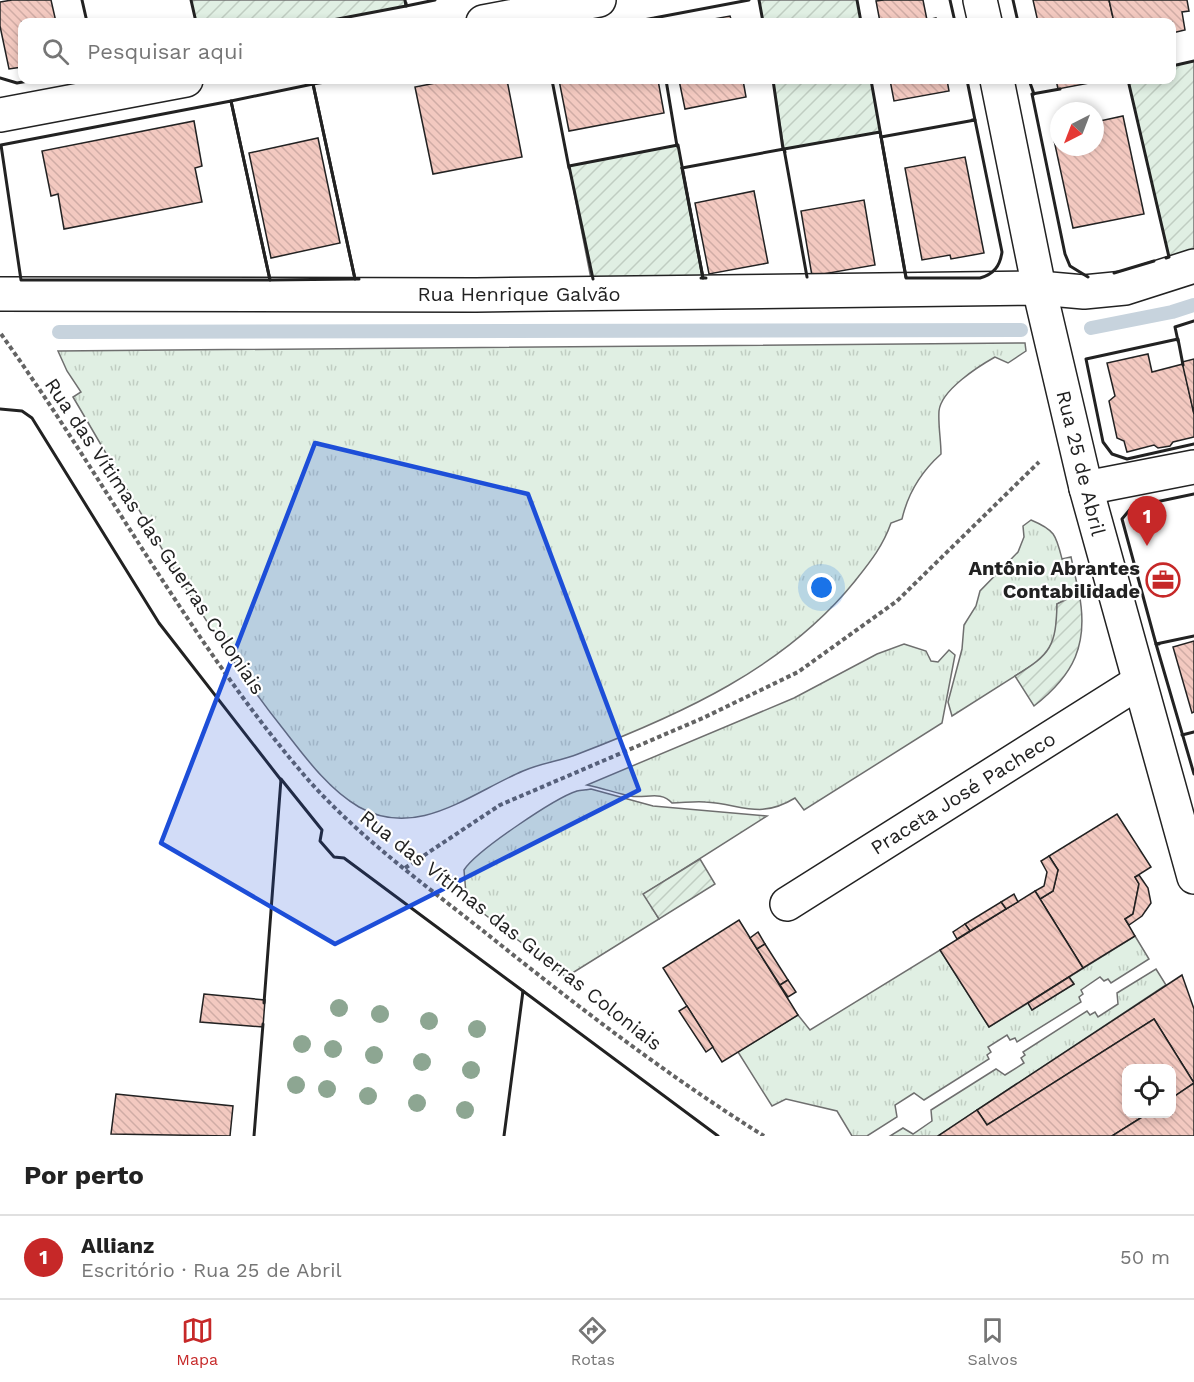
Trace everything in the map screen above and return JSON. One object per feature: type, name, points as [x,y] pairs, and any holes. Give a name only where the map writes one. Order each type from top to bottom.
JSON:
[{"type":"street","points":[[504,18],[600,0]]},
{"type":"street","points":[[980,0],[984,18]]},
{"type":"street","points":[[0,115],[165,84]]},
{"type":"street","name":"Rua 25 de Abril","points":[[997,84],[1039,288],[1086,488],[1194,877]]},
{"type":"street","name":"Rua Henrique Galvão","points":[[0,294],[476,295],[1039,288],[1084,292],[1125,288],[1194,266]]},
{"type":"street","points":[[1086,488],[1194,467]]},
{"type":"street","name":"Praceta José Pacheco","points":[[787,904],[1139,682]]},
{"type":"path","name":"Rua das Vítimas das Guerras Coloniais","points":[[0,334],[44,395],[179,607],[234,687],[305,775],[348,820],[583,1010],[694,1090],[764,1136]]},
{"type":"path","points":[[405,868],[500,805],[703,718],[798,672],[897,601],[1073,429]]},
{"type":"highlighted area","points":[[315,443],[528,494],[639,790],[335,944],[161,843]]},
{"type":"green space","points":[[191,0],[405,0],[406,6],[343,18],[195,18]]},
{"type":"green space","points":[[759,0],[857,0],[860,18],[762,18]]},
{"type":"green space","points":[[1194,61],[1194,250],[1169,257],[1129,84],[1176,84],[1176,65]]},
{"type":"green space","points":[[774,84],[872,84],[880,132],[784,149]]},
{"type":"green space","points":[[678,145],[703,278],[591,279],[569,166]]},
{"type":"green space","points":[[1025,343],[1026,351],[1008,363],[995,357],[980,366],[946,395],[939,411],[941,454],[917,483],[902,519],[891,523],[880,546],[855,581],[827,612],[797,639],[763,664],[728,685],[654,723],[578,754],[523,771],[443,810],[423,816],[402,818],[381,816],[359,807],[338,792],[309,762],[254,691],[173,568],[73,397],[81,392],[67,371],[58,351]]},
{"type":"green space","points":[[1031,520],[1050,530],[1058,544],[1062,559],[1071,557],[1079,593],[1057,604],[1055,633],[1051,646],[1042,659],[952,716],[948,702],[962,649],[964,625],[976,606],[980,591],[1018,552],[1024,537],[1023,526]]},
{"type":"green space","points":[[1079,593],[1082,628],[1075,657],[1059,682],[1034,706],[1015,676],[1037,661],[1049,648],[1055,630],[1057,604]]},
{"type":"green space","points":[[904,644],[926,651],[931,661],[938,662],[949,650],[955,655],[942,723],[804,810],[795,798],[771,808],[750,809],[705,802],[672,803],[663,797],[636,797],[587,785],[794,698],[877,654]]},
{"type":"green space","points":[[591,789],[653,806],[767,816],[644,894],[659,919],[566,977],[479,910],[466,894],[464,870],[471,861],[499,838],[535,814],[577,791]]},
{"type":"green space","points":[[700,859],[715,884],[659,919],[643,894]]},
{"type":"green space","points":[[1135,936],[1149,959],[1111,983],[1108,979],[1104,981],[1100,977],[1081,990],[1083,994],[1079,997],[1081,1002],[1017,1042],[1015,1038],[1010,1040],[1007,1035],[988,1047],[991,1052],[987,1055],[989,1059],[924,1100],[914,1093],[895,1105],[897,1117],[867,1136],[852,1136],[837,1111],[786,1099],[772,1106],[738,1052],[798,1015],[810,1030],[940,950],[989,1027],[1028,1003],[1032,1010],[1074,984],[1069,977]]},
{"type":"green space","points":[[1156,969],[1166,985],[938,1136],[890,1136],[903,1128],[913,1134],[932,1121],[931,1110],[996,1069],[1005,1075],[1024,1063],[1021,1058],[1025,1055],[1023,1052],[1087,1011],[1090,1015],[1095,1012],[1098,1017],[1118,1004],[1117,993]]},
{"type":"building","points":[[51,0],[55,18],[18,18],[18,68],[9,69],[0,26],[0,2]]},
{"type":"building","points":[[923,0],[927,18],[879,18],[876,1]]},
{"type":"building","points":[[1033,0],[1109,0],[1113,18],[1037,18]]},
{"type":"building","points":[[1109,0],[1187,0],[1189,11],[1182,12],[1185,30],[1176,32],[1176,18],[1113,18]]},
{"type":"building","points":[[430,84],[508,84],[522,157],[433,174],[415,87]]},
{"type":"building","points":[[560,84],[659,84],[664,113],[569,131]]},
{"type":"building","points":[[680,84],[744,84],[746,97],[685,109]]},
{"type":"building","points":[[891,84],[948,84],[949,91],[894,101]]},
{"type":"building","points":[[1057,84],[1084,84],[1058,89]]},
{"type":"building","points":[[1123,116],[1144,214],[1073,228],[1057,156],[1104,156],[1104,120]]},
{"type":"building","points":[[194,121],[202,166],[195,168],[202,202],[64,229],[58,194],[51,196],[42,151]]},
{"type":"building","points":[[318,138],[340,243],[271,258],[249,153]]},
{"type":"building","points":[[965,157],[984,253],[951,259],[950,255],[922,260],[905,168]]},
{"type":"building","points":[[754,191],[768,263],[709,274],[695,203]]},
{"type":"building","points":[[864,200],[875,265],[812,276],[801,211]]},
{"type":"building","points":[[1148,354],[1152,372],[1183,364],[1194,414],[1194,437],[1173,442],[1170,446],[1158,448],[1154,445],[1127,452],[1124,441],[1117,438],[1109,401],[1115,396],[1107,363]]},
{"type":"building","points":[[1194,359],[1194,414],[1182,362]]},
{"type":"building","points":[[1194,641],[1194,712],[1192,713],[1173,647]]},
{"type":"building","points":[[1117,814],[1151,867],[1135,877],[1139,884],[1133,914],[1125,919],[1135,936],[1083,968],[1040,899],[1053,891],[1058,870],[1049,856]]},
{"type":"building","points":[[1049,856],[1058,870],[1053,891],[1040,899],[1035,891],[1044,886],[1047,872],[1041,861]]},
{"type":"building","points":[[1139,875],[1148,888],[1151,903],[1142,916],[1129,925],[1125,919],[1133,914],[1139,884],[1135,877]]},
{"type":"building","points":[[1035,891],[1083,968],[989,1027],[940,950]]},
{"type":"building","points":[[1014,894],[1018,902],[1006,909],[1001,902]]},
{"type":"building","points":[[1001,902],[1006,909],[970,931],[965,924]]},
{"type":"building","points":[[739,920],[798,1015],[722,1062],[663,968]]},
{"type":"building","points":[[965,924],[970,931],[957,939],[953,932]]},
{"type":"building","points":[[758,932],[765,944],[757,949],[750,938]]},
{"type":"building","points":[[765,944],[788,980],[780,985],[757,949]]},
{"type":"building","points":[[1182,975],[1194,1009],[1194,1083],[1154,1019],[987,1125],[977,1110]]},
{"type":"building","points":[[1069,977],[1074,984],[1032,1010],[1028,1003]]},
{"type":"building","points":[[788,980],[796,992],[788,997],[780,985]]},
{"type":"building","points":[[204,994],[265,1000],[263,1027],[200,1022]]},
{"type":"building","points":[[687,1006],[713,1047],[706,1052],[679,1011]]},
{"type":"building","points":[[1154,1019],[1194,1083],[1176,1095],[1176,1064],[1122,1064],[1122,1118],[1141,1118],[1112,1136],[938,1136],[977,1110],[987,1125]]},
{"type":"building","points":[[1194,1083],[1194,1136],[1112,1136],[1141,1118],[1176,1118],[1176,1095]]},
{"type":"building","points":[[116,1094],[233,1106],[230,1136],[111,1134]]},
{"type":"waterway","points":[[1091,328],[1172,312],[1194,305]]},
{"type":"waterway","points":[[59,332],[1021,330]]},
{"type":"wall","points":[[82,0],[86,18]]},
{"type":"wall","points":[[191,0],[195,18]]},
{"type":"wall","points":[[343,18],[406,6],[405,0]]},
{"type":"wall","points":[[406,3],[406,6],[435,0]]},
{"type":"wall","points":[[654,18],[749,0]]},
{"type":"wall","points":[[759,0],[762,18]]},
{"type":"wall","points":[[857,0],[860,18]]},
{"type":"wall","points":[[950,0],[954,18]]},
{"type":"wall","points":[[1013,0],[1017,18]]},
{"type":"wall","points":[[1176,65],[1194,61]]},
{"type":"wall","points":[[0,78],[18,83]]},
{"type":"wall","points":[[313,84],[355,279],[359,279]]},
{"type":"wall","points":[[313,84],[355,279],[270,280],[231,101],[313,84]]},
{"type":"wall","points":[[553,84],[569,168]]},
{"type":"wall","points":[[667,84],[677,146]]},
{"type":"wall","points":[[774,84],[783,149]]},
{"type":"wall","points":[[872,84],[906,277]]},
{"type":"wall","points":[[968,84],[975,120],[972,120]]},
{"type":"wall","points":[[1030,84],[1034,94]]},
{"type":"wall","points":[[1129,84],[1169,257],[1166,258]]},
{"type":"wall","points":[[1060,89],[1032,94],[1065,254],[1070,266],[1088,277]]},
{"type":"wall","points":[[231,101],[270,280],[21,280],[1,145],[231,101]]},
{"type":"wall","points":[[975,120],[1002,252],[1000,261],[993,272],[980,278],[906,278],[881,137],[975,120]]},
{"type":"wall","points":[[785,152],[784,149],[880,132],[881,137]]},
{"type":"wall","points":[[593,279],[569,166],[678,145],[703,278],[706,278]]},
{"type":"wall","points":[[682,168],[784,149],[807,277]]},
{"type":"wall","points":[[682,168],[703,278],[701,278]]},
{"type":"wall","points":[[1114,273],[1154,261]]},
{"type":"wall","points":[[1178,341],[1175,327],[1194,321]]},
{"type":"wall","points":[[1183,365],[1178,339],[1086,359],[1103,442],[1112,454],[1127,459],[1194,444]]},
{"type":"wall","points":[[0,409],[22,411],[32,418],[159,623],[281,780]]},
{"type":"wall","points":[[1194,494],[1132,507],[1122,519],[1156,644],[1194,636]]},
{"type":"wall","points":[[1159,644],[1156,644],[1194,774]]},
{"type":"wall","points":[[1182,735],[1194,732]]},
{"type":"wall","points":[[264,1003],[281,779],[322,830],[320,841],[334,857],[344,858],[523,991],[504,1136]]},
{"type":"wall","points":[[523,993],[523,991],[718,1136]]},
{"type":"wall","points":[[254,1136],[263,1024]]},
{"type":"place","name":"Allianz","points":[[1147,546]]},
{"type":"place","name":"Antônio Abrantes Contabilidade","points":[[1163,580]]}]
